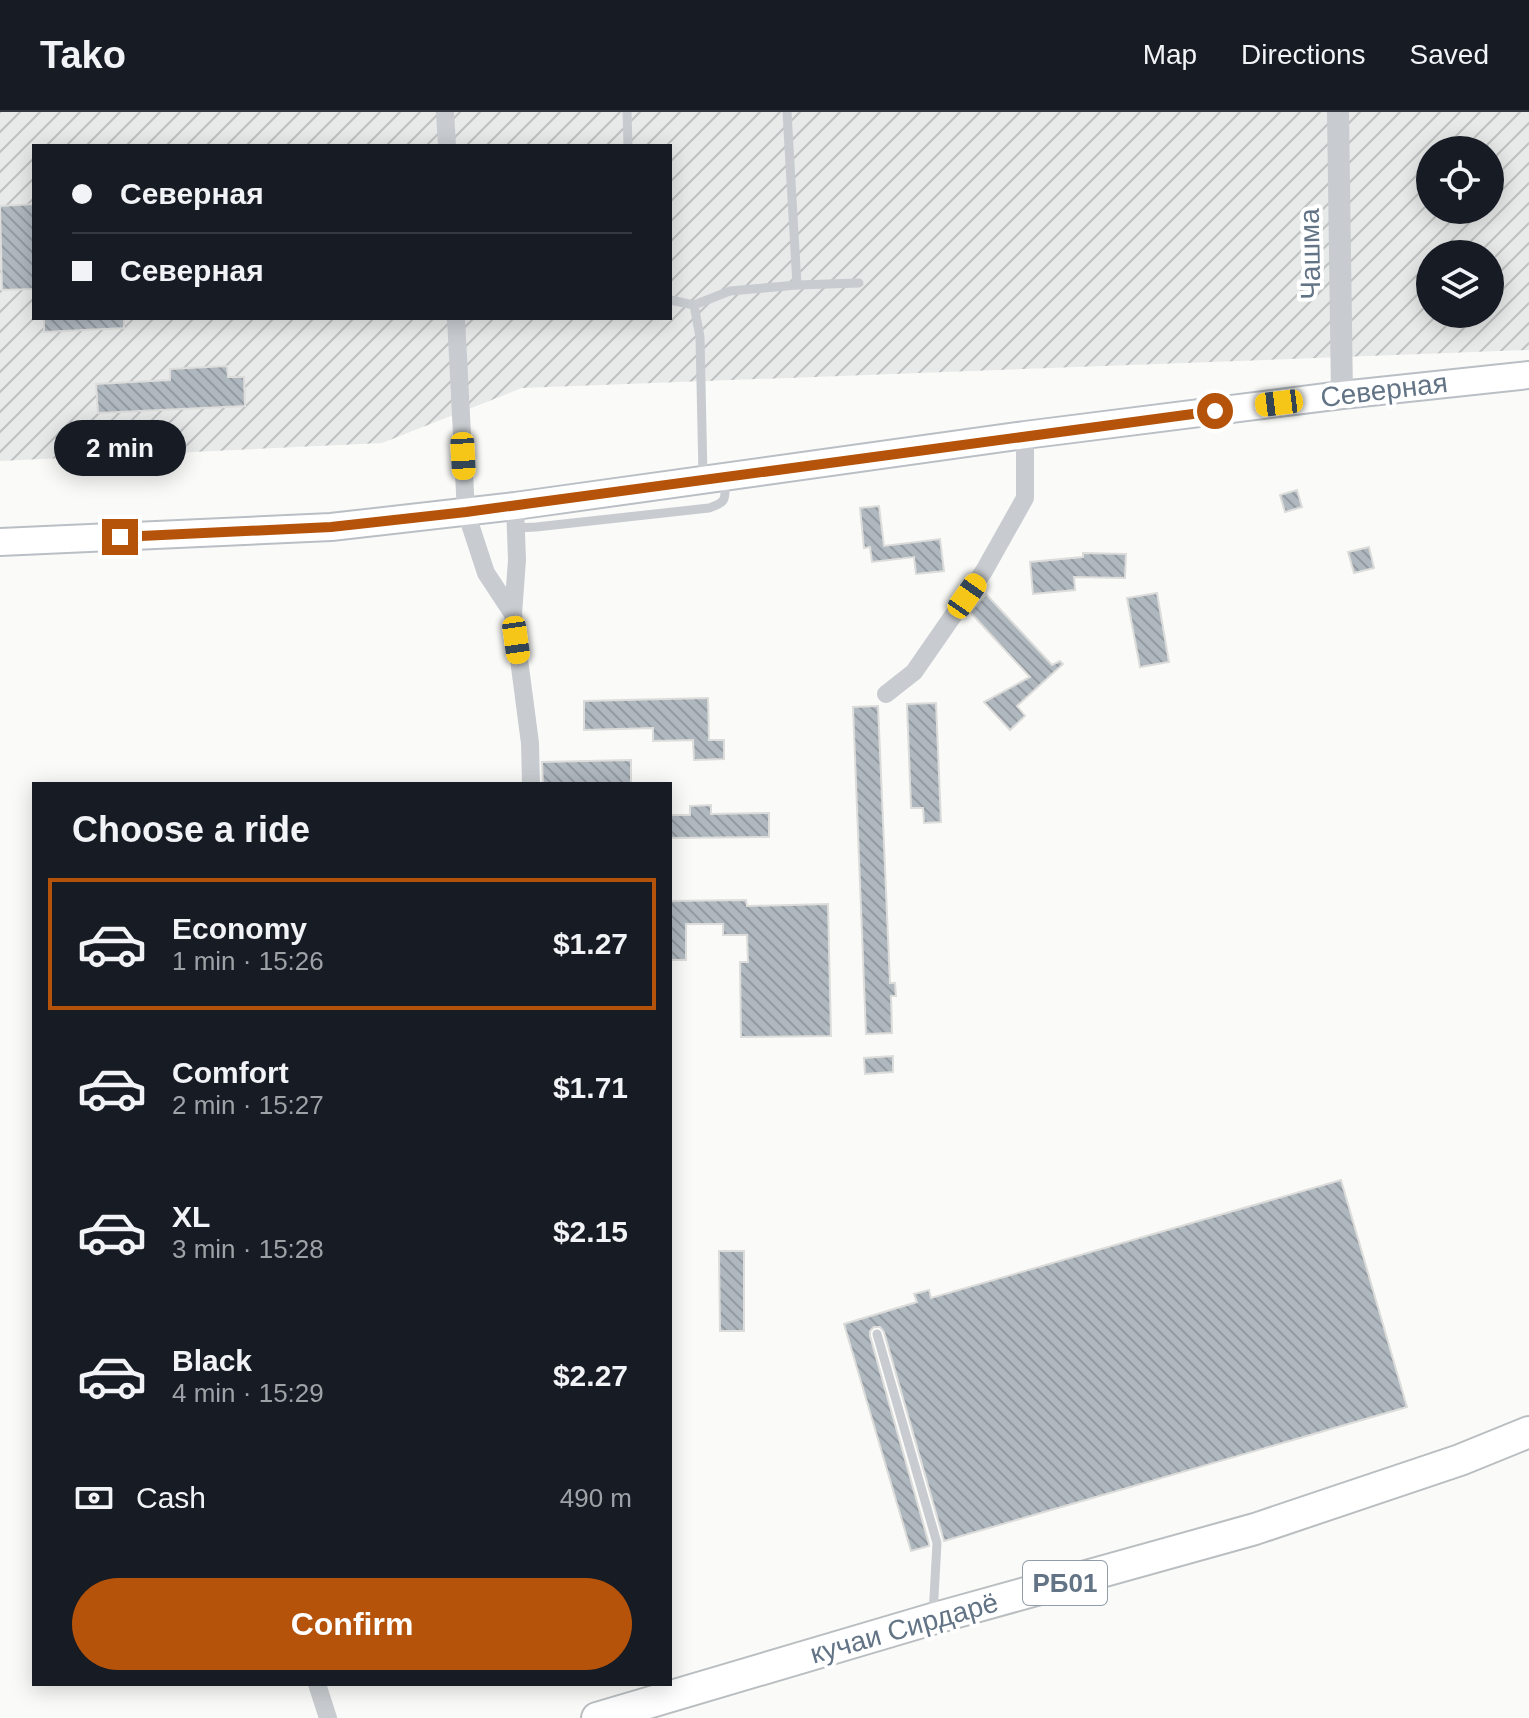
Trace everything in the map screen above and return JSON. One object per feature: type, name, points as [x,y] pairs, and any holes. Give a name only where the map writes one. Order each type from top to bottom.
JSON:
[{"type":"highway","name":"кучаи Сирдарё","points":[[597,1718],[933,1627],[1255,1529],[1460,1460],[1529,1432]]},
{"type":"highway","name":"РБ01","points":[[645,1718],[933,1627],[1261,1544],[1379,1508],[1529,1454]]},
{"type":"main road","name":"Северная","points":[[0,542],[331,527],[466,512],[516,517],[714,478],[1025,435],[1529,375]]},
{"type":"street","points":[[445,112],[447,144]]},
{"type":"street","name":"Чашма","points":[[1338,112],[1342,395]]},
{"type":"street","points":[[456,320],[466,512],[486,573],[513,614]]},
{"type":"street","points":[[886,694],[914,672],[984,571],[1025,498],[1025,435]]},
{"type":"street","points":[[516,517],[513,614],[530,743],[531,782]]},
{"type":"street","points":[[318,1686],[328,1718]]},
{"type":"lane","points":[[627,112],[628,144]]},
{"type":"lane","points":[[787,112],[797,285]]},
{"type":"lane","points":[[672,300],[694,305],[730,291],[859,283]]},
{"type":"lane","points":[[694,305],[714,478]]},
{"type":"lane","points":[[877,1334],[937,1543],[933,1627]]},
{"type":"shaded area","points":[[0,112],[1529,112],[1529,350],[522,388],[382,443],[0,461]]},
{"type":"building","points":[[32,204],[32,289],[2,290],[0,206]]},
{"type":"building","points":[[44,320],[124,320],[124,328],[44,332]]},
{"type":"building","points":[[227,366],[228,377],[244,377],[245,406],[98,413],[96,384],[170,380],[170,369]]},
{"type":"building","points":[[1297,490],[1302,507],[1285,512],[1280,495]]},
{"type":"building","points":[[879,506],[884,546],[940,539],[944,571],[916,574],[914,557],[872,562],[870,547],[864,548],[860,508]]},
{"type":"building","points":[[1369,547],[1374,568],[1354,573],[1348,552]]},
{"type":"building","points":[[1083,553],[1126,554],[1125,578],[1074,577],[1075,590],[1033,594],[1030,562],[1083,557]]},
{"type":"building","points":[[1157,593],[1169,662],[1140,667],[1127,598]]},
{"type":"building","points":[[986,594],[1052,665],[1060,661],[1063,664],[1017,706],[1025,716],[1010,730],[984,702],[1030,677],[970,612]]},
{"type":"building","points":[[708,698],[709,740],[724,740],[724,759],[694,760],[693,740],[653,741],[653,728],[584,730],[584,701]]},
{"type":"building","points":[[936,703],[941,822],[924,823],[923,808],[911,808],[907,704]]},
{"type":"building","points":[[878,706],[890,983],[895,983],[896,996],[891,996],[892,1033],[866,1034],[853,707]]},
{"type":"building","points":[[631,760],[631,782],[543,782],[542,762]]},
{"type":"building","points":[[711,805],[711,814],[769,813],[769,837],[672,838],[672,815],[690,815],[690,806]]},
{"type":"building","points":[[746,900],[747,906],[828,904],[831,1036],[741,1037],[740,962],[748,962],[747,935],[723,935],[723,924],[686,924],[686,960],[672,960],[672,901]]},
{"type":"building","points":[[893,1056],[893,1072],[865,1074],[864,1058]]},
{"type":"building","points":[[1341,1180],[1407,1407],[944,1541],[884,1332],[880,1327],[874,1327],[870,1336],[929,1544],[911,1551],[844,1324],[917,1302],[914,1294],[929,1290],[931,1298]]},
{"type":"building","points":[[719,1251],[744,1251],[744,1331],[720,1331]]},
{"type":"route","points":[[120,537],[331,527],[466,512],[1215,411]]}]
